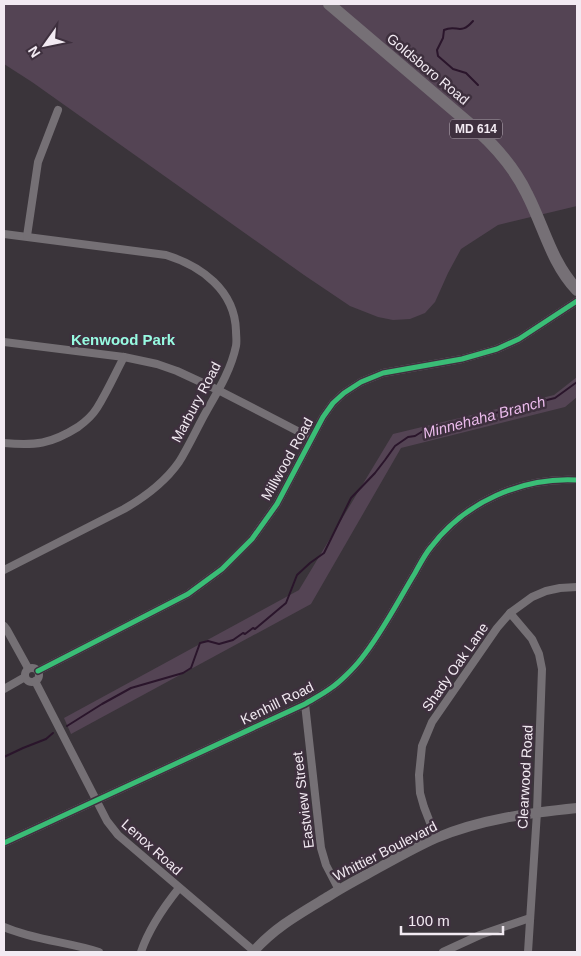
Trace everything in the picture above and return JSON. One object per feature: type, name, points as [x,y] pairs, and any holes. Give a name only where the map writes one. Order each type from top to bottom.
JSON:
[{"type":"main road","name":"Goldsboro Road","points":[[329,4],[477,130],[502,155],[527,193],[550,248],[562,271],[577,290]]},
{"type":"street","points":[[27,236],[38,162],[58,110]]},
{"type":"street","name":"Marbury Road","points":[[4,234],[166,255],[179,259],[201,270],[216,284],[228,299],[236,323],[236,344],[230,366],[180,461],[168,476],[154,489],[124,509],[4,570]]},
{"type":"street","name":"Millwood Road","points":[[38,671],[188,594],[222,569],[252,539],[277,504],[323,417],[333,403],[344,393],[361,382],[383,373],[462,359],[497,349],[519,339],[577,301]]},
{"type":"street","points":[[4,342],[124,357],[157,364],[218,390],[311,438]]},
{"type":"street","points":[[4,443],[43,443],[63,436],[86,422],[96,410],[124,357]]},
{"type":"street","name":"Kenhill Road","points":[[4,843],[305,704],[332,688],[360,660],[375,640],[431,547],[449,527],[471,509],[503,492],[543,481],[577,480]]},
{"type":"street","name":"Shady Oak Lane","points":[[436,838],[420,793],[419,775],[422,746],[432,722],[497,628],[510,613],[532,597],[560,588],[577,587]]},
{"type":"street","name":"Clearwood Road","points":[[510,613],[532,639],[539,654],[542,669],[537,812],[528,952]]},
{"type":"street","points":[[4,626],[28,668]]},
{"type":"street","points":[[25,678],[28,681],[35,681],[39,675],[35,668],[28,668]]},
{"type":"street","points":[[25,678],[28,668]]},
{"type":"street","points":[[4,688],[25,678]]},
{"type":"street","name":"Lenox Road","points":[[35,681],[96,801],[107,821],[118,835],[254,952]]},
{"type":"street","name":"Eastview Street","points":[[305,704],[321,848],[326,865],[339,890]]},
{"type":"street","name":"Whittier Boulevard","points":[[254,952],[268,936],[283,924],[401,855],[436,838],[476,824],[498,819],[537,812],[577,808]]},
{"type":"street","points":[[141,952],[152,926],[179,888]]},
{"type":"street","points":[[444,952],[480,935],[530,918]]},
{"type":"street","points":[[4,928],[99,952]]},
{"type":"shaded area","points":[[4,4],[577,4],[577,206],[498,225],[461,249],[435,302],[425,313],[410,319],[393,320],[378,317],[350,306],[304,275],[4,64]]},
{"type":"shaded area","points":[[577,377],[577,397],[565,407],[401,448],[311,604],[71,734],[64,718],[299,590],[393,434],[554,395]]},
{"type":"waterway","points":[[473,21],[462,29],[452,28],[444,30],[443,38],[437,50],[438,56],[453,69],[466,73],[478,85]]},
{"type":"waterway","name":"Minnehaha Branch","points":[[67,726],[131,688],[183,673],[191,668],[200,643],[208,641],[219,644],[233,640],[243,633],[245,634],[253,628],[255,629],[286,603],[297,575],[324,553],[351,498],[375,473],[395,446],[408,437],[415,436],[423,431],[555,398],[577,382]]},
{"type":"waterway","name":"Minnehaha Branch","points":[[4,757],[46,739],[53,733]]},
{"type":"cycle path","points":[[38,671],[188,594],[222,569],[252,539],[277,504],[323,417],[333,403],[344,393],[361,382],[383,373],[462,359],[497,349],[519,339],[577,301]]},
{"type":"cycle path","points":[[4,843],[305,704],[325,692],[343,679],[369,649],[427,553],[445,531],[460,517],[478,505],[516,488],[556,480],[577,480]]},
{"type":"district","name":"Kenwood Park","points":[[123,339]]}]
